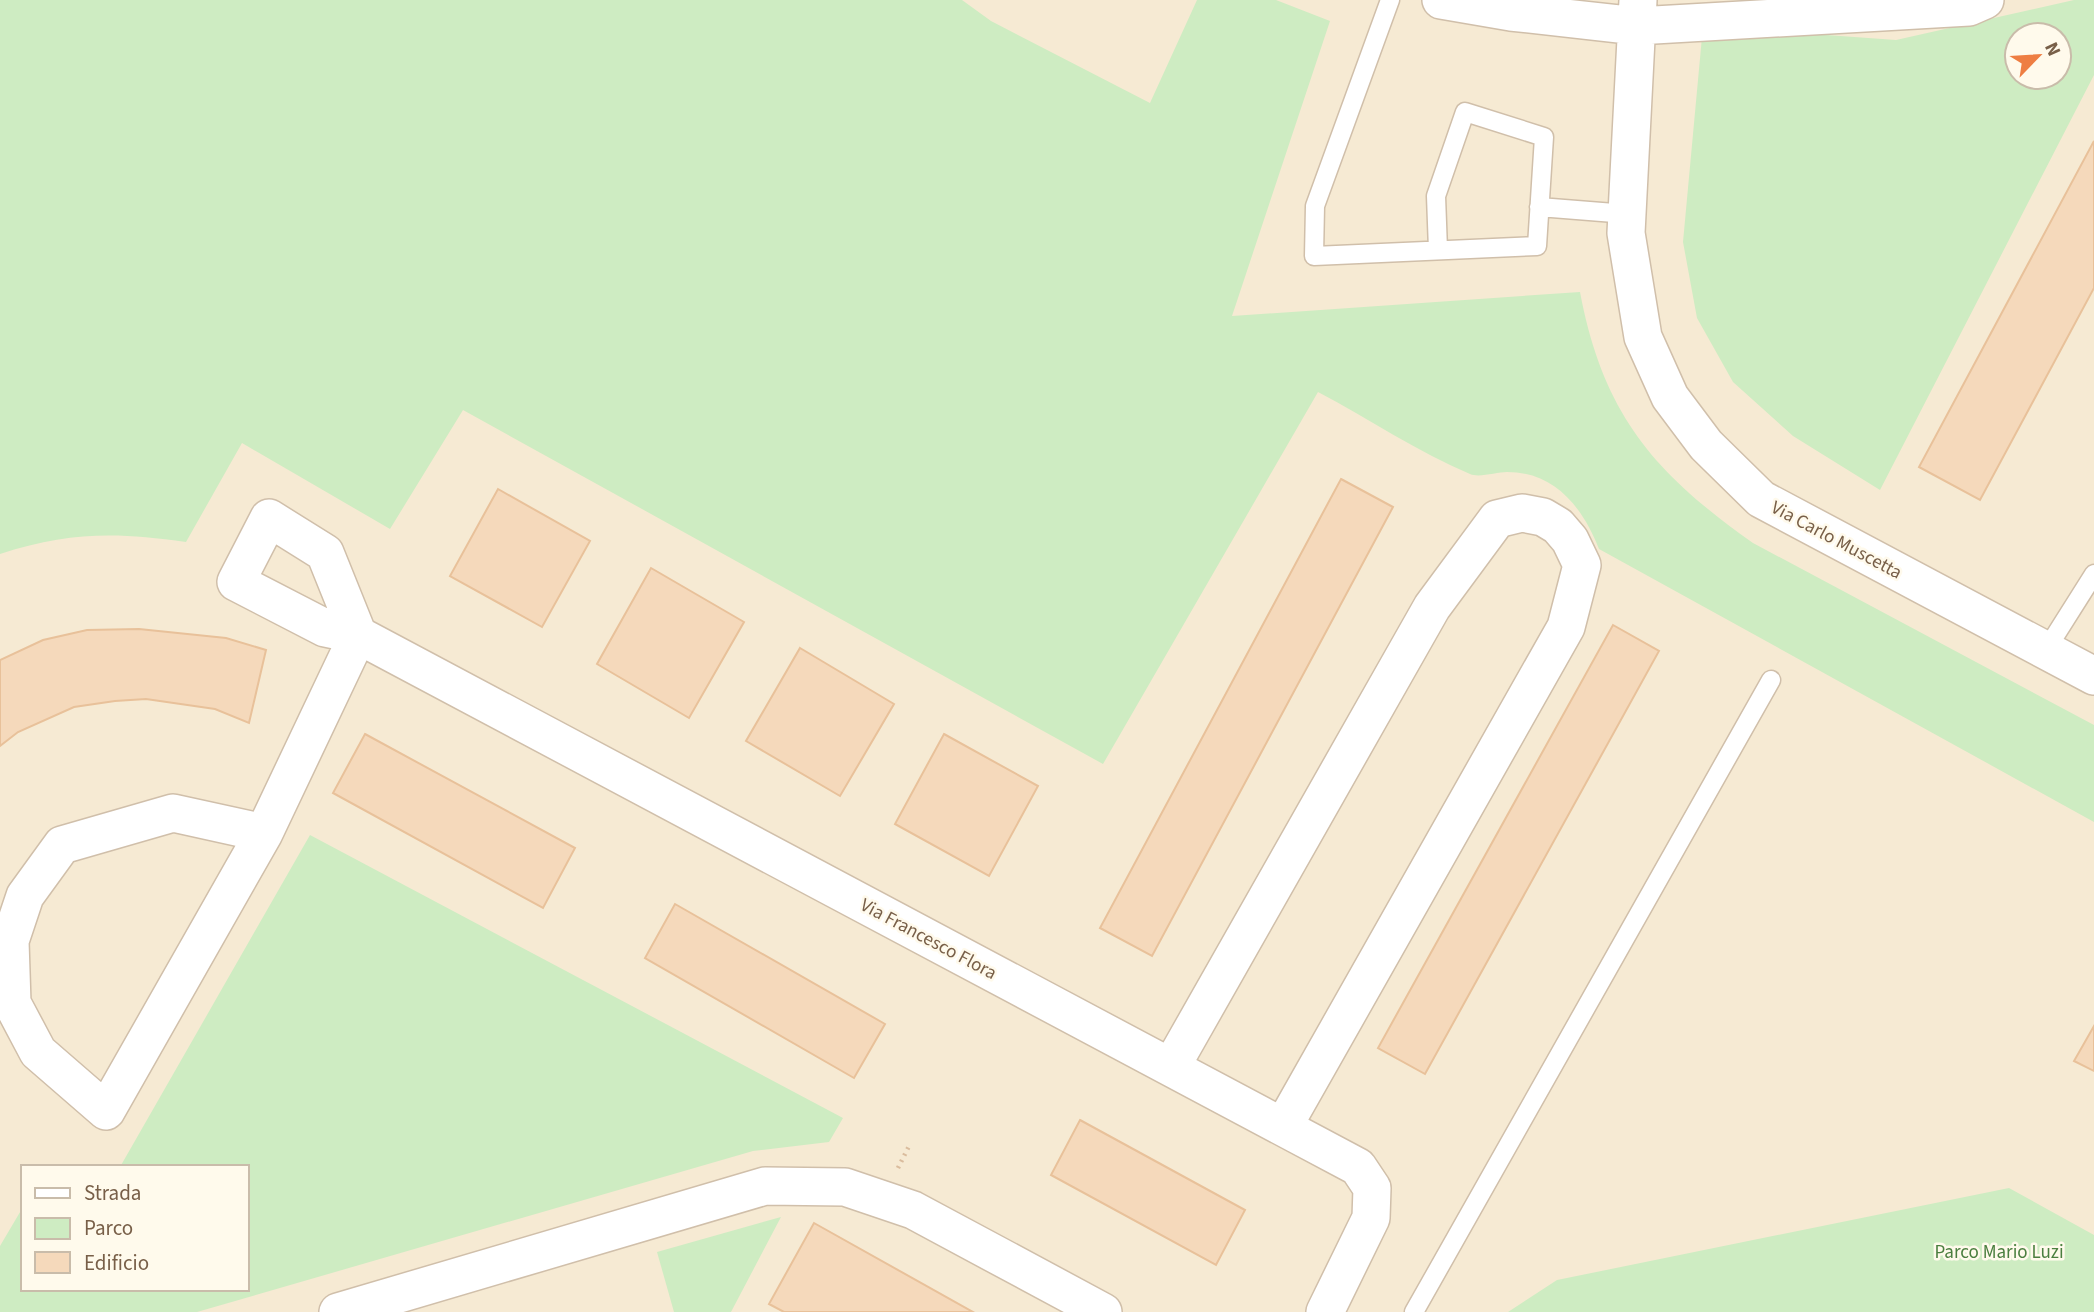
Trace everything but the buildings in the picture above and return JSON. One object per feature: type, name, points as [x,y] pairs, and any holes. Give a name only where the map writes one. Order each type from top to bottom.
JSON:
[{"type":"street","points":[[1441,0],[1511,12],[1637,13],[1969,7],[1984,0]]},
{"type":"street","name":"Via Carlo Muscetta","points":[[1637,13],[1626,233],[1643,337],[1670,397],[1706,445],[1761,499],[2094,676]]},
{"type":"street","points":[[1171,1067],[1432,607],[1497,519],[1522,513],[1543,517],[1558,526],[1570,540],[1581,565],[1566,626],[1283,1127]]},
{"type":"street","name":"Via Francesco Flora","points":[[264,833],[358,635],[1358,1167],[1372,1188],[1371,1218],[1325,1312]]},
{"type":"street","points":[[173,813],[264,833],[106,1111],[38,1052],[12,1003],[10,941],[25,896],[62,845],[173,813]]},
{"type":"street","points":[[338,1312],[765,1186],[845,1187],[913,1210],[1104,1312]]},
{"type":"lane","points":[[1390,0],[1315,206],[1314,256],[1536,246],[1544,137],[1465,112],[1436,195],[1438,250]]},
{"type":"lane","points":[[1539,207],[1627,214]]},
{"type":"lane","points":[[2046,650],[2094,574]]},
{"type":"lane","points":[[1414,1312],[1771,680]]},
{"type":"shaded area","points":[[0,0],[2094,0],[2094,1312],[0,1312]]},
{"type":"green space","points":[[0,0],[962,0],[991,21],[1150,103],[1197,0],[1276,0],[1330,21],[1232,316],[1580,292],[1590,335],[1603,373],[1619,407],[1638,437],[1687,491],[1753,543],[2094,725],[2094,822],[1599,549],[1576,507],[1565,495],[1539,478],[1507,472],[1470,474],[1413,446],[1318,392],[1103,764],[463,410],[390,529],[242,443],[186,542],[92,536],[48,541],[0,554]]},
{"type":"green space","points":[[2074,0],[2094,0],[2094,75],[1880,490],[1793,436],[1733,382],[1697,318],[1683,242],[1703,26],[1896,40]]},
{"type":"green space","points":[[310,835],[843,1118],[829,1142],[753,1151],[197,1312],[0,1312],[0,1246],[21,1210],[21,1291],[248,1291],[248,1165],[121,1165]]},
{"type":"green space","name":"Parco Mario Luzi","points":[[2009,1188],[2094,1235],[2094,1312],[1508,1312],[1557,1280]]},
{"type":"green space","points":[[781,1217],[731,1312],[674,1312],[657,1252]]}]
